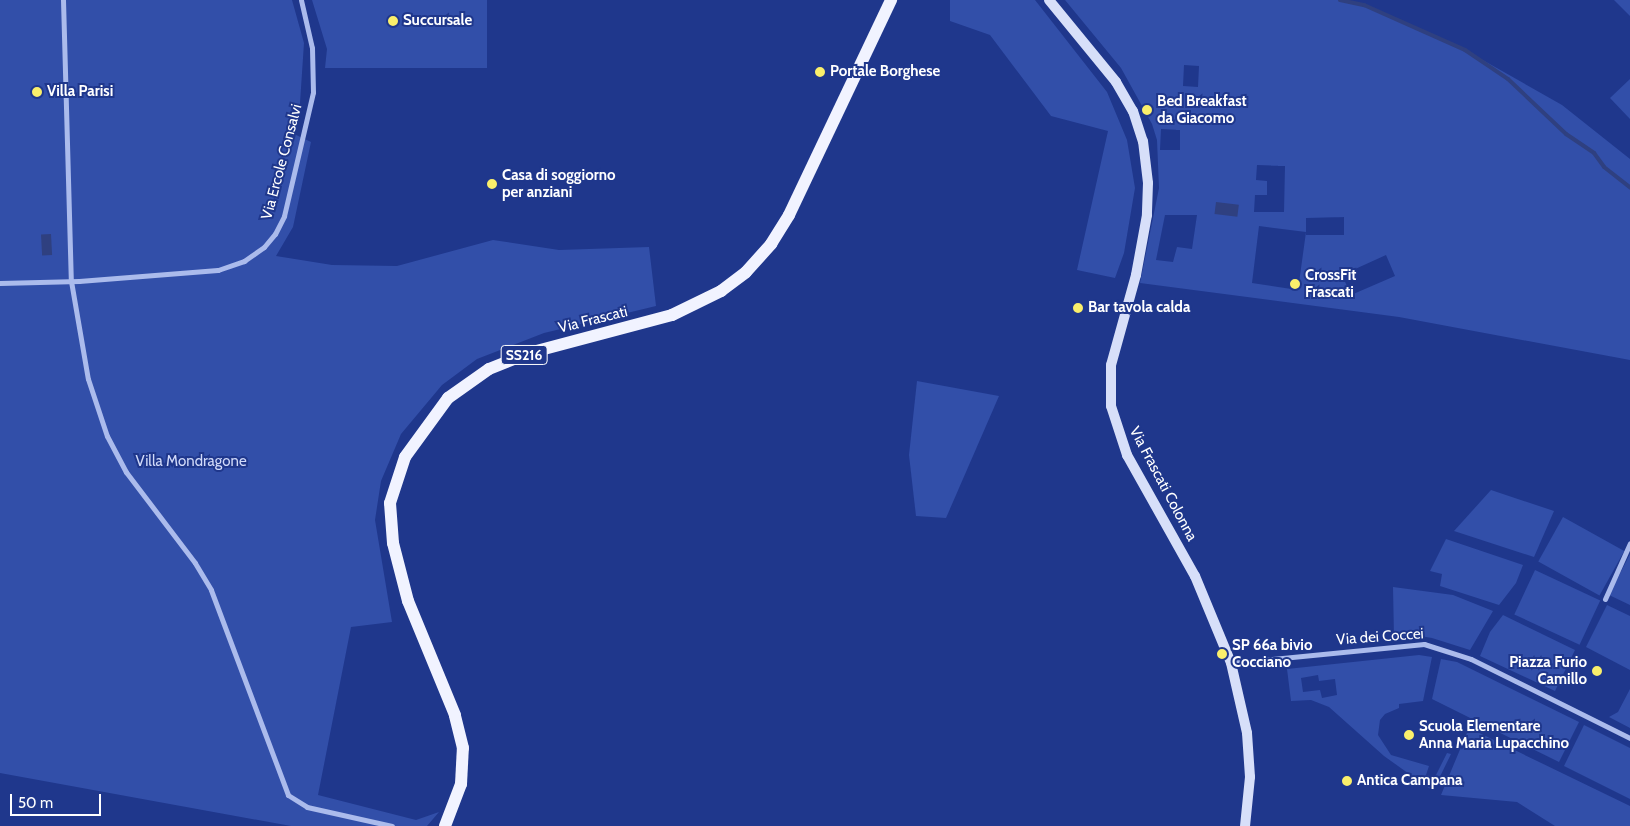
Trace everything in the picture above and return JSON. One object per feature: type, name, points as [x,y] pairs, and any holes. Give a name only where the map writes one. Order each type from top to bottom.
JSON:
[{"type":"main road","name":"Via Frascati","points":[[444,826],[461,784],[463,748],[455,715],[410,608],[393,543],[390,503],[406,458],[448,398],[495,366],[672,315],[721,291],[746,272],[771,244],[789,215],[891,0]]},
{"type":"street","points":[[63,0],[70,281],[88,379],[107,436],[126,472],[195,563],[211,590],[284,790],[302,806],[392,826]]},
{"type":"street","name":"Via Ercole Consalvi","points":[[0,282],[70,281],[223,269],[249,258],[272,238],[285,211],[313,92],[312,48],[301,0]]},
{"type":"street","name":"Via Frascati Colonna","points":[[1050,0],[1116,82],[1132,112],[1143,142],[1148,183],[1147,215],[1136,275],[1111,365],[1111,406],[1127,455],[1195,576],[1231,664],[1247,734],[1250,785],[1245,826]]},
{"type":"street","points":[[1605,599],[1630,543]]},
{"type":"street","name":"Via dei Coccei","points":[[1231,664],[1424,644],[1471,659],[1630,738]]},
{"type":"green space","name":"Villa Mondragone","points":[[0,0],[292,0],[304,43],[300,103],[294,134],[311,142],[293,227],[276,256],[332,265],[397,266],[493,240],[559,250],[649,247],[656,306],[544,333],[477,359],[442,385],[401,434],[381,481],[375,520],[392,622],[351,627],[318,795],[416,820],[439,812],[427,826],[291,826],[0,773]]},
{"type":"green space","points":[[312,0],[487,0],[487,68],[325,68],[327,49]]},
{"type":"green space","points":[[950,0],[1035,0],[1107,92],[1127,140],[1135,188],[1124,253],[1115,278],[1077,270],[1108,131],[1051,116],[990,35],[950,21]]},
{"type":"green space","points":[[1065,0],[1340,0],[1362,4],[1465,50],[1562,105],[1630,159],[1630,360],[1399,317],[1140,283],[1159,188],[1157,140],[1152,124],[1121,68]],"holes":[[[1184,65],[1199,66],[1198,87],[1183,86]],[[1161,129],[1180,130],[1180,150],[1160,150]],[[1257,165],[1285,166],[1284,212],[1254,212],[1255,195],[1267,195],[1267,181],[1256,180]],[[1165,215],[1197,215],[1192,249],[1177,247],[1173,262],[1156,260]],[[1344,217],[1344,235],[1306,235],[1306,218]],[[1259,226],[1306,232],[1298,290],[1252,283]],[[1386,255],[1395,276],[1351,295],[1342,275]]]},
{"type":"green space","points":[[1614,0],[1630,0],[1630,16]]},
{"type":"green space","points":[[1630,79],[1630,119],[1610,98]]},
{"type":"green space","points":[[917,381],[999,396],[946,518],[916,516],[909,455]]},
{"type":"green space","points":[[1491,490],[1554,511],[1534,557],[1454,531]]},
{"type":"green space","points":[[1563,517],[1624,551],[1599,596],[1538,562]]},
{"type":"green space","points":[[1446,539],[1523,565],[1516,583],[1499,605],[1440,586],[1442,574],[1430,571]]},
{"type":"green space","points":[[1630,554],[1630,605],[1609,595]]},
{"type":"green space","points":[[1535,570],[1600,600],[1580,645],[1514,614]]},
{"type":"green space","points":[[1393,587],[1453,595],[1493,611],[1470,650],[1432,638],[1414,635],[1394,638]]},
{"type":"green space","points":[[1607,605],[1630,616],[1630,670],[1586,647]]},
{"type":"green space","points":[[1503,615],[1575,650],[1555,691],[1480,656],[1490,632]]},
{"type":"green space","points":[[1419,655],[1432,657],[1423,701],[1399,704],[1399,708],[1385,714],[1380,720],[1378,735],[1391,755],[1429,766],[1426,775],[1435,777],[1447,753],[1451,754],[1433,791],[1384,756],[1329,707],[1311,700],[1291,701],[1287,669]],"holes":[[[1318,675],[1319,681],[1335,679],[1337,695],[1322,698],[1320,690],[1303,692],[1301,678]]]},
{"type":"green space","points":[[1441,659],[1457,662],[1579,722],[1559,762],[1432,699]]},
{"type":"green space","points":[[1630,689],[1630,728],[1609,717],[1618,712]]},
{"type":"green space","points":[[1584,725],[1630,748],[1630,799],[1564,766]]},
{"type":"green space","points":[[1469,728],[1630,806],[1630,826],[1555,826],[1517,802],[1441,795]]},
{"type":"shaded area","points":[[1216,202],[1239,205],[1237,217],[1215,214]]},
{"type":"shaded area","points":[[51,234],[52,255],[42,255],[41,235]]},
{"type":"waterway","points":[[1340,0],[1364,5],[1465,50],[1508,79],[1566,134],[1594,153],[1604,167],[1630,187]]},
{"type":"place","name":"Succursale","points":[[393,21]]},
{"type":"place","name":"Portale Borghese","points":[[820,72]]},
{"type":"place","name":"Villa Parisi","points":[[37,92]]},
{"type":"place","name":"Bed Breakfast da Giacomo","points":[[1147,110]]},
{"type":"place","name":"Casa di soggiorno per anziani","points":[[492,184]]},
{"type":"place","name":"CrossFit Frascati","points":[[1295,284]]},
{"type":"place","name":"Bar tavola calda","points":[[1078,308]]},
{"type":"place","name":"SP 66a bivio Cocciano","points":[[1222,654]]},
{"type":"place","name":"Piazza Furio Camillo","points":[[1597,671]]},
{"type":"place","name":"Scuola Elementare Anna Maria Lupacchino","points":[[1409,735]]},
{"type":"place","name":"Antica Campana","points":[[1347,781]]}]
